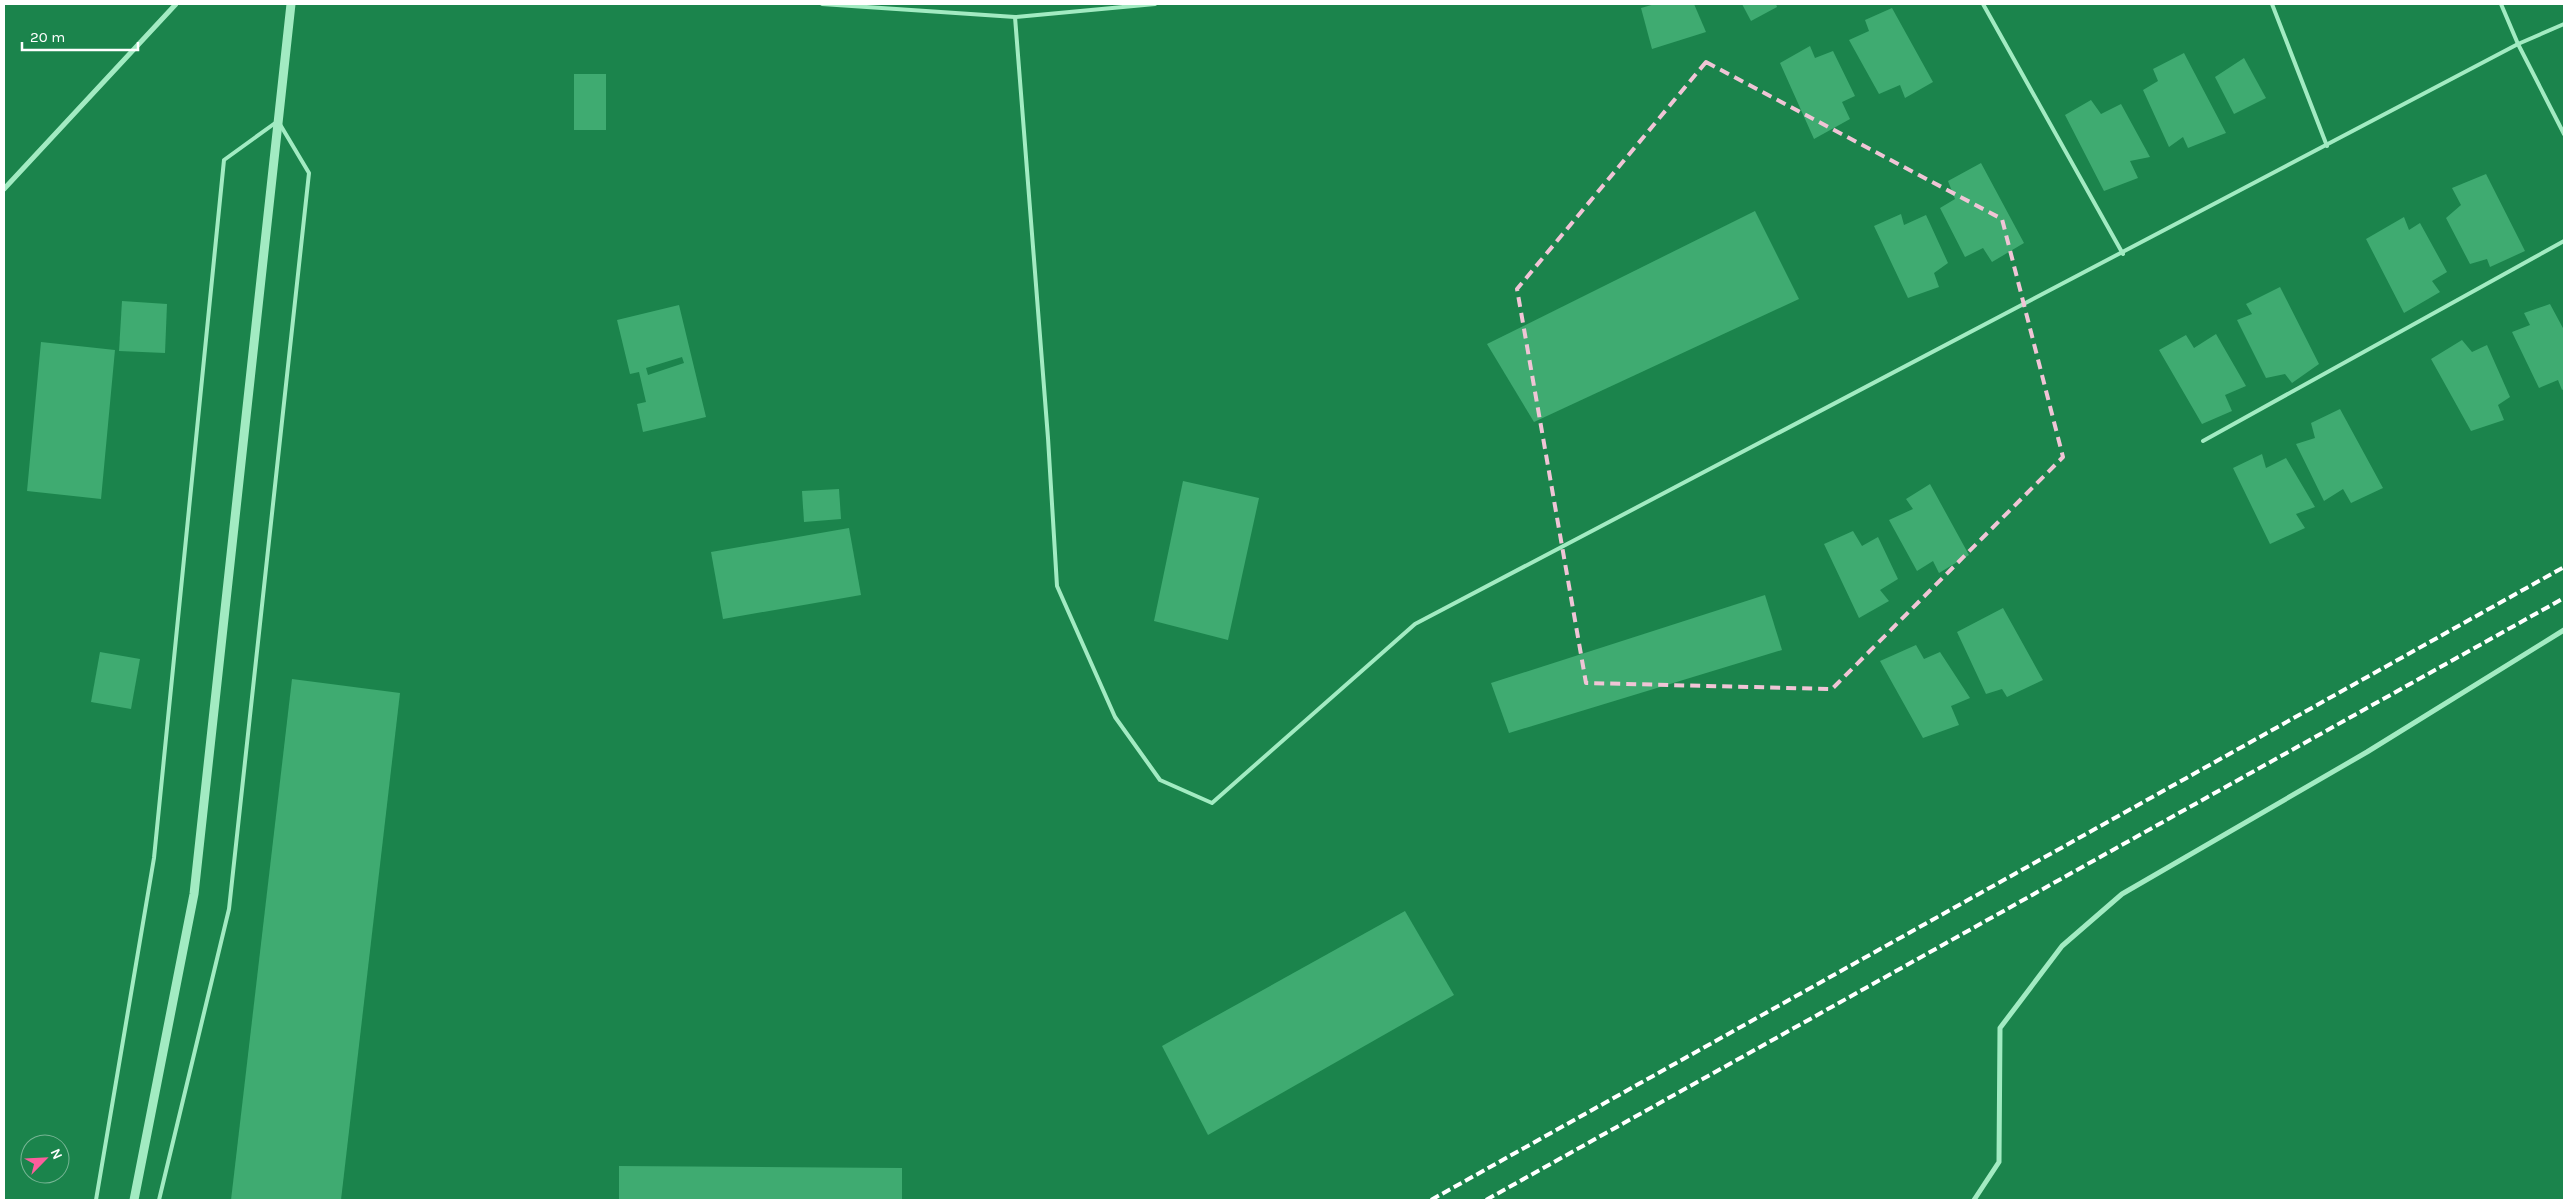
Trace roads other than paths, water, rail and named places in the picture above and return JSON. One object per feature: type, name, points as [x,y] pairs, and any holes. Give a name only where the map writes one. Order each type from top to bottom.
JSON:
[{"type":"street","points":[[4,189],[176,4]]},
{"type":"street","points":[[134,1200],[194,894],[291,4]]},
{"type":"street","points":[[1974,1200],[1999,1162],[2000,1028],[2062,946],[2122,894],[2367,752],[2564,630]]},
{"type":"lane","points":[[822,4],[1015,17],[1155,4]]},
{"type":"lane","points":[[1983,4],[2123,254]]},
{"type":"lane","points":[[2272,4],[2327,146]]},
{"type":"lane","points":[[2500,4],[2518,44],[2564,134]]},
{"type":"lane","points":[[1015,17],[1058,586],[1114,718],[1160,780],[1212,803],[1415,624],[2123,254],[2518,44],[2564,24]]},
{"type":"lane","points":[[96,1200],[154,858],[224,160],[278,121],[309,173],[229,909],[159,1200]]},
{"type":"lane","points":[[2203,441],[2564,241]]},
{"type":"railway","points":[[1431,1200],[2564,567]]},
{"type":"railway","points":[[1486,1200],[2564,598]]}]
